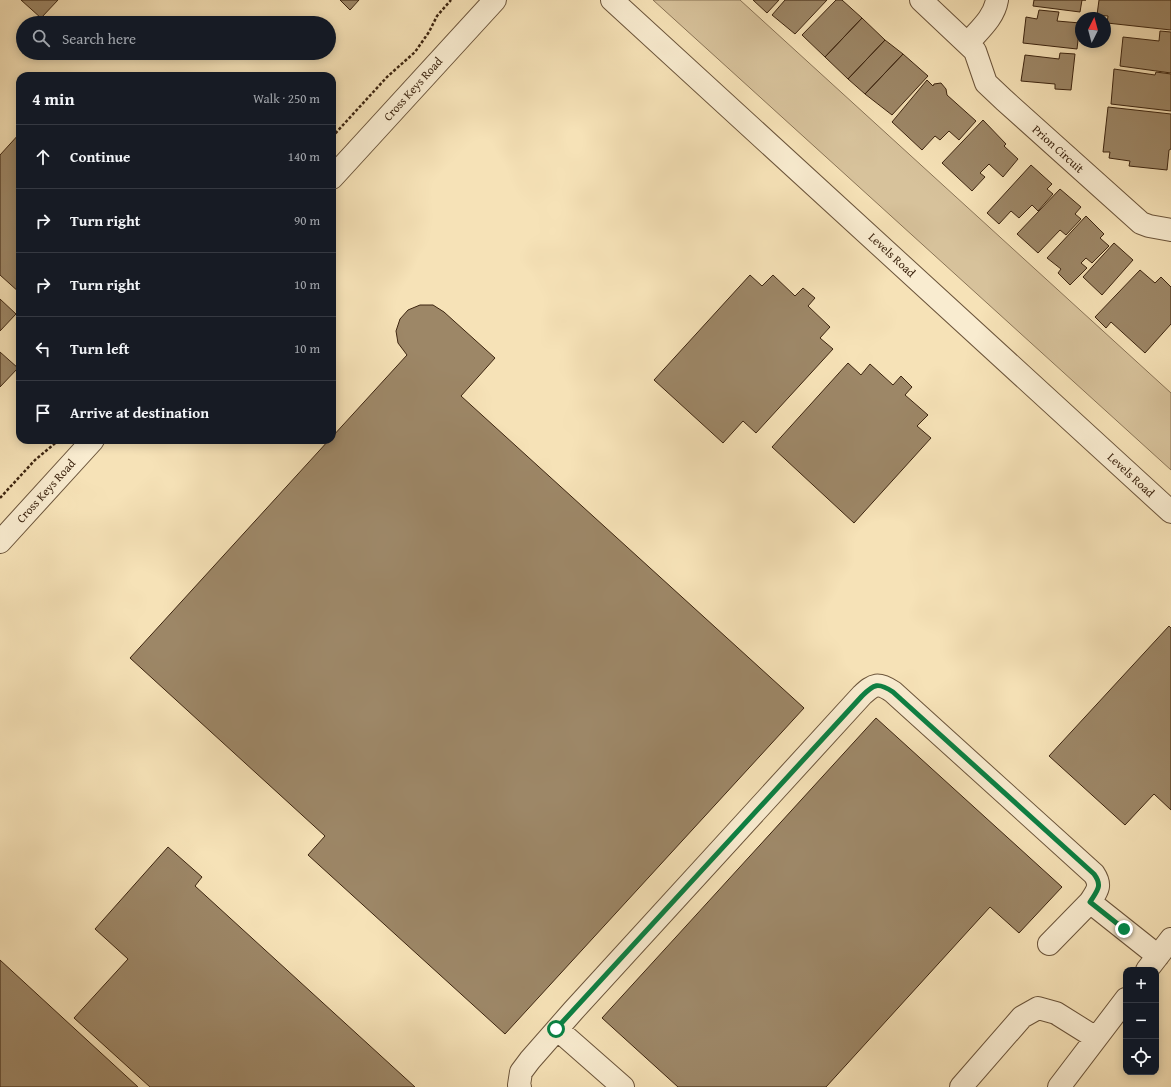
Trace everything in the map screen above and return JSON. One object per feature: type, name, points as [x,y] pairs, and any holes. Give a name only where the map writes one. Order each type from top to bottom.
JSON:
[{"type":"street","name":"Cross Keys Road","points":[[336,174],[495,0]]},
{"type":"street","name":"Levels Road","points":[[612,0],[1171,512]]},
{"type":"street","name":"Prion Circuit","points":[[921,0],[975,51],[986,83],[1004,100],[1141,222],[1149,226],[1171,230]]},
{"type":"street","points":[[968,43],[990,18],[997,0]]},
{"type":"street","name":"Cross Keys Road","points":[[0,542],[89,444]]},
{"type":"street","points":[[520,1087],[521,1072],[556,1029],[856,701],[870,688],[876,685],[884,686],[893,692],[1099,880],[1099,888],[1090,902],[1049,944]]},
{"type":"street","points":[[1090,902],[1153,963],[1171,939]]},
{"type":"street","points":[[1060,1087],[1123,1002]]},
{"type":"street","points":[[961,1087],[1022,1017],[1038,1008],[1056,1013],[1096,1038]]},
{"type":"street","points":[[556,1029],[623,1087]]},
{"type":"path","points":[[336,133],[387,77],[414,52],[429,32],[437,16],[451,0]]},
{"type":"path","points":[[0,498],[35,460],[54,444]]},
{"type":"shaded area","points":[[653,0],[740,0],[1171,393],[1171,470]]},
{"type":"building","points":[[21,0],[58,0],[43,16],[39,16]]},
{"type":"building","points":[[340,0],[359,0],[350,10]]},
{"type":"building","points":[[753,0],[779,0],[767,13]]},
{"type":"building","points":[[785,0],[827,0],[795,34],[772,15]]},
{"type":"building","points":[[836,0],[842,0],[862,18],[825,57],[802,35]]},
{"type":"building","points":[[1034,0],[1082,0],[1080,12],[1033,6]]},
{"type":"building","points":[[1099,0],[1171,0],[1171,30],[1111,23],[1111,12],[1097,12]]},
{"type":"building","points":[[1039,10],[1059,12],[1057,21],[1075,23],[1075,48],[1077,49],[1023,43],[1026,17],[1037,19]]},
{"type":"building","points":[[862,18],[885,40],[848,79],[825,57]]},
{"type":"building","points":[[1160,31],[1171,32],[1171,73],[1120,66],[1123,37],[1159,41]]},
{"type":"building","points":[[885,40],[903,54],[865,94],[848,79]]},
{"type":"building","points":[[1060,53],[1075,54],[1071,90],[1055,89],[1055,84],[1021,81],[1025,55],[1059,59]]},
{"type":"building","points":[[903,54],[928,76],[892,115],[865,94]]},
{"type":"building","points":[[1114,69],[1155,75],[1156,72],[1171,74],[1171,111],[1111,104]]},
{"type":"building","points":[[927,80],[933,86],[934,84],[941,83],[946,89],[947,95],[976,121],[959,140],[949,131],[940,140],[935,136],[922,150],[892,122]]},
{"type":"building","points":[[1108,107],[1171,114],[1171,149],[1169,150],[1167,170],[1129,166],[1130,161],[1109,158],[1110,152],[1103,152]]},
{"type":"building","points":[[983,120],[1006,144],[1004,146],[1018,159],[1003,177],[989,164],[980,173],[985,177],[972,191],[942,163]]},
{"type":"building","points":[[16,137],[16,289],[0,275],[0,155]]},
{"type":"building","points":[[1031,165],[1052,184],[1047,189],[1053,194],[1038,211],[1032,205],[1019,218],[1011,211],[999,224],[987,213]]},
{"type":"building","points":[[1060,189],[1081,207],[1075,214],[1081,219],[1066,235],[1060,230],[1038,253],[1017,234]]},
{"type":"building","points":[[1086,216],[1104,234],[1100,238],[1109,246],[1092,263],[1086,258],[1081,263],[1087,268],[1070,285],[1058,273],[1061,269],[1047,258]]},
{"type":"building","points":[[1114,243],[1133,260],[1102,295],[1083,277]]},
{"type":"building","points":[[1140,270],[1155,283],[1161,277],[1171,287],[1171,324],[1145,353],[1111,322],[1106,328],[1095,317]]},
{"type":"building","points":[[750,275],[762,286],[773,275],[795,296],[803,288],[815,298],[808,306],[830,327],[820,338],[833,349],[756,433],[743,421],[723,443],[654,380]]},
{"type":"building","points":[[0,299],[16,314],[0,331]]},
{"type":"building","points":[[420,305],[433,305],[444,312],[495,358],[461,396],[804,708],[505,1034],[308,855],[325,836],[130,658],[325,444],[336,444],[336,433],[407,355],[398,343],[396,331],[400,319],[408,310]]},
{"type":"building","points":[[0,352],[16,366],[16,370],[0,387]]},
{"type":"building","points":[[848,363],[861,375],[870,364],[893,385],[901,376],[912,387],[905,395],[928,415],[917,426],[931,438],[854,523],[772,447]]},
{"type":"building","points":[[1169,626],[1171,628],[1171,810],[1154,794],[1125,825],[1049,756]]},
{"type":"building","points":[[876,718],[1062,887],[1019,933],[990,907],[826,1087],[678,1087],[602,1018]]},
{"type":"building","points":[[168,847],[202,877],[195,886],[415,1087],[150,1087],[74,1018],[128,959],[95,929]]},
{"type":"building","points":[[0,960],[138,1087],[0,1087]]},
{"type":"route","points":[[556,1029],[862,696],[870,688],[876,685],[884,686],[893,692],[1094,874],[1099,880],[1099,888],[1090,902],[1124,929]]}]
